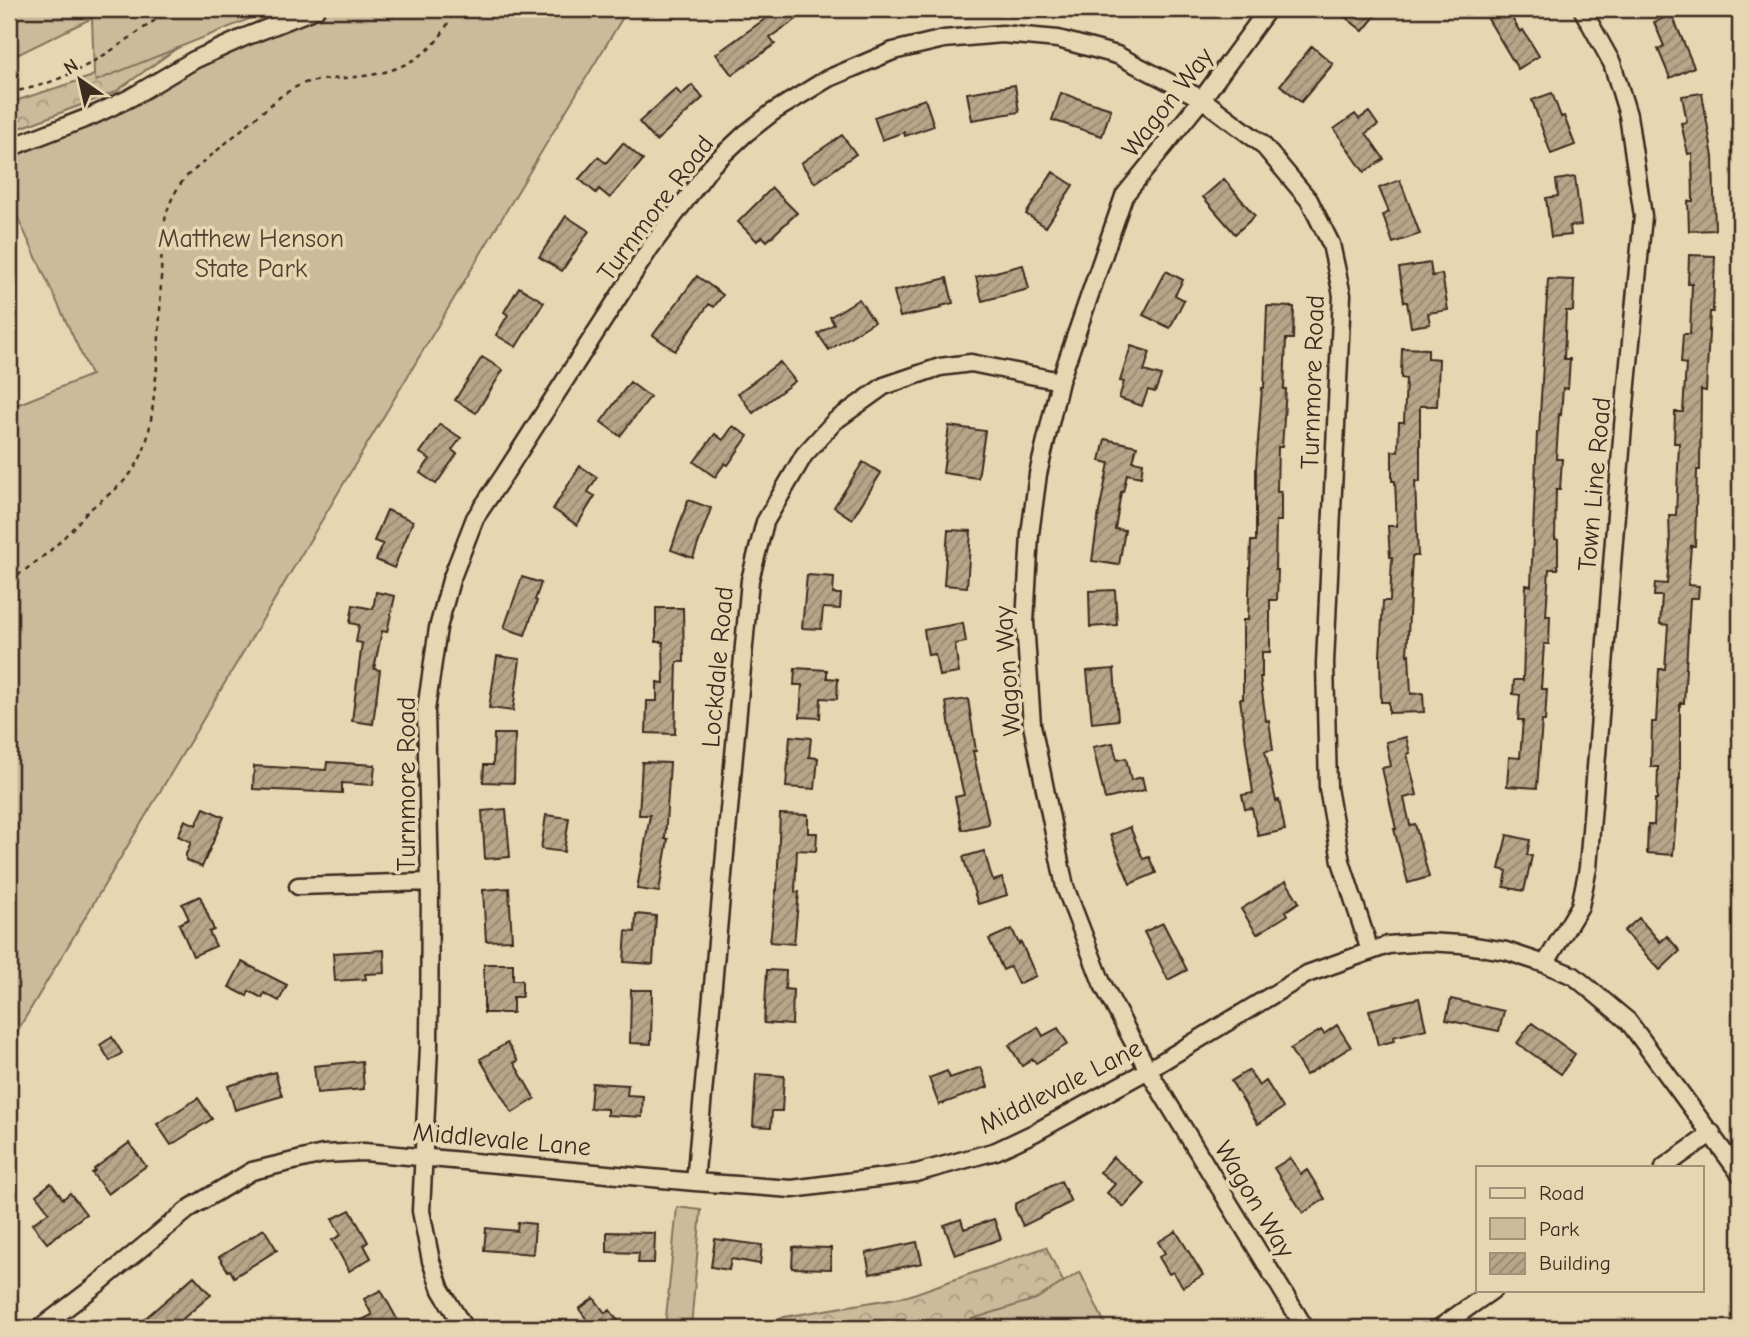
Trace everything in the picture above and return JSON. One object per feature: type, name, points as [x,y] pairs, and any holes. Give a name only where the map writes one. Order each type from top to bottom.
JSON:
[{"type":"street","points":[[9,148],[92,116],[130,98],[194,60],[316,9]]},
{"type":"street","name":"Wagon Way","points":[[1268,9],[1202,99],[1124,196],[1060,381],[1038,474],[1030,534],[1026,622],[1032,725],[1065,887],[1102,983],[1148,1070],[1305,1328]]},
{"type":"street","name":"Town Line Road","points":[[1545,964],[1580,906],[1588,868],[1623,426],[1643,216],[1628,115],[1612,63],[1582,9]]},
{"type":"street","name":"Turnmore Road","points":[[464,1328],[441,1290],[431,1261],[421,1211],[429,1047],[430,882],[426,710],[438,628],[451,580],[475,517],[512,464],[650,248],[712,165],[773,112],[827,79],[893,51],[944,39],[1002,34],[1058,39],[1117,55],[1202,99],[1262,144],[1309,200],[1331,244],[1342,295],[1325,663],[1328,788],[1341,861],[1370,951]]},
{"type":"street","name":"Lockdale Road","points":[[695,1182],[750,580],[765,522],[804,456],[835,421],[884,386],[940,367],[971,363],[1060,381]]},
{"type":"street","points":[[298,886],[430,882]]},
{"type":"street","name":"Middlevale Lane","points":[[40,1328],[190,1208],[252,1171],[323,1154],[364,1153],[792,1188],[916,1173],[996,1151],[1034,1133],[1148,1070],[1307,974],[1388,945],[1461,943],[1506,951],[1574,976],[1628,1021],[1740,1174]]},
{"type":"street","points":[[1665,1166],[1712,1133]]},
{"type":"street","points":[[1439,1328],[1490,1292]]},
{"type":"path","points":[[9,92],[55,80],[83,69],[172,9]]},
{"type":"path","points":[[9,581],[50,550],[93,507],[125,481],[144,451],[158,360],[164,219],[176,189],[186,177],[281,96],[293,89],[305,83],[389,71],[422,55],[445,29],[453,9]]},
{"type":"green space","points":[[9,9],[274,9],[96,81],[92,18],[9,59]]},
{"type":"green space","points":[[200,9],[197,34],[115,92],[9,130],[9,103],[90,77]]},
{"type":"green space","name":"Matthew Henson State Park","points":[[328,9],[628,9],[9,1045],[9,408],[91,375],[9,199],[9,139]]},
{"type":"green space","points":[[677,1207],[701,1210],[691,1328],[665,1328]]},
{"type":"green space","points":[[1046,1247],[1086,1328],[762,1328],[784,1317],[908,1296]]},
{"type":"green space","points":[[1080,1272],[1107,1328],[935,1328],[950,1326],[1036,1299]]},
{"type":"building","points":[[779,9],[812,9],[770,37],[775,44],[732,75],[716,54]]},
{"type":"building","points":[[1335,9],[1381,9],[1363,31]]},
{"type":"building","points":[[1505,9],[1520,32],[1523,30],[1539,56],[1518,69],[1488,19]]},
{"type":"building","points":[[1672,15],[1694,67],[1670,78],[1658,49],[1664,46],[1654,22]]},
{"type":"building","points":[[1312,46],[1333,64],[1301,102],[1280,85]]},
{"type":"building","points":[[692,85],[703,98],[656,141],[639,122],[676,89],[681,95]]},
{"type":"building","points":[[1015,85],[1019,112],[972,120],[967,93]]},
{"type":"building","points":[[1061,93],[1111,109],[1102,136],[1052,120]]},
{"type":"building","points":[[1552,93],[1575,145],[1551,154],[1532,100]]},
{"type":"building","points":[[1702,93],[1713,157],[1715,230],[1689,231],[1688,201],[1693,201],[1692,153],[1688,154],[1681,123],[1687,122],[1682,96]]},
{"type":"building","points":[[925,99],[934,126],[905,136],[904,132],[882,140],[874,117]]},
{"type":"building","points":[[1369,112],[1378,125],[1366,133],[1384,159],[1364,172],[1334,129],[1355,114],[1359,119]]},
{"type":"building","points":[[842,135],[856,154],[815,183],[801,163]]},
{"type":"building","points":[[623,143],[643,160],[610,198],[599,189],[596,193],[579,179],[598,157],[606,163]]},
{"type":"building","points":[[1053,172],[1073,185],[1046,227],[1026,214]]},
{"type":"building","points":[[1575,177],[1581,225],[1570,226],[1571,235],[1551,237],[1546,198],[1558,196],[1556,180]]},
{"type":"building","points":[[1224,179],[1255,216],[1235,234],[1203,197]]},
{"type":"building","points":[[1400,180],[1420,234],[1393,243],[1383,215],[1389,212],[1379,188]]},
{"type":"building","points":[[772,188],[797,213],[767,241],[762,236],[757,241],[738,222]]},
{"type":"building","points":[[566,216],[589,231],[562,271],[539,257]]},
{"type":"building","points":[[1689,255],[1715,256],[1706,391],[1701,390],[1695,546],[1691,546],[1688,585],[1699,586],[1698,598],[1690,598],[1684,703],[1680,703],[1680,779],[1673,855],[1647,853],[1648,825],[1654,825],[1657,799],[1658,767],[1651,767],[1652,722],[1656,722],[1659,669],[1665,669],[1668,625],[1660,624],[1662,596],[1654,596],[1655,583],[1667,584],[1669,515],[1676,515],[1679,443],[1674,443],[1675,412],[1683,412],[1686,364],[1681,363],[1683,334],[1690,334],[1692,284],[1688,284]]},
{"type":"building","points":[[1430,263],[1432,276],[1442,274],[1448,310],[1428,313],[1430,324],[1411,327],[1399,268]]},
{"type":"building","points":[[1023,265],[1029,289],[982,301],[976,277]]},
{"type":"building","points":[[1166,271],[1183,280],[1175,295],[1184,300],[1170,328],[1143,315]]},
{"type":"building","points":[[697,276],[723,295],[714,307],[709,304],[675,351],[653,335]]},
{"type":"building","points":[[947,278],[953,303],[900,317],[894,291]]},
{"type":"building","points":[[1548,279],[1574,280],[1573,311],[1566,311],[1564,359],[1570,359],[1568,389],[1563,388],[1561,415],[1559,414],[1556,459],[1562,459],[1560,490],[1556,490],[1555,539],[1558,540],[1558,569],[1549,569],[1546,616],[1550,616],[1549,644],[1544,644],[1541,689],[1547,689],[1537,788],[1507,786],[1509,757],[1520,758],[1523,720],[1518,720],[1520,695],[1513,694],[1514,680],[1523,680],[1526,585],[1531,586],[1537,432]]},
{"type":"building","points":[[519,287],[544,302],[516,347],[496,335],[508,315],[504,312]]},
{"type":"building","points":[[859,299],[874,322],[829,350],[818,334],[834,324],[830,317]]},
{"type":"building","points":[[1267,306],[1294,307],[1293,339],[1286,339],[1282,447],[1278,447],[1277,492],[1281,492],[1281,521],[1276,521],[1277,600],[1270,600],[1270,652],[1262,652],[1260,677],[1273,750],[1265,751],[1285,830],[1258,836],[1252,808],[1245,809],[1242,795],[1253,793],[1240,699],[1243,699],[1243,620],[1248,620],[1251,541],[1256,541],[1256,467],[1264,388]]},
{"type":"building","points":[[1131,346],[1150,352],[1144,371],[1161,376],[1155,392],[1148,390],[1142,406],[1119,398],[1124,382],[1120,381]]},
{"type":"building","points":[[1402,348],[1428,349],[1428,358],[1439,359],[1437,406],[1420,406],[1420,482],[1415,481],[1418,556],[1412,556],[1407,655],[1409,654],[1411,694],[1423,693],[1424,712],[1389,713],[1389,702],[1381,702],[1380,656],[1383,601],[1390,601],[1392,557],[1388,526],[1397,526],[1392,451],[1398,451],[1399,422],[1404,422],[1406,379],[1401,378]]},
{"type":"building","points":[[482,357],[503,370],[476,413],[455,400]]},
{"type":"building","points":[[780,362],[795,381],[753,413],[738,393]]},
{"type":"building","points":[[630,382],[650,397],[620,436],[601,422]]},
{"type":"building","points":[[440,424],[461,438],[452,450],[457,454],[436,484],[420,473],[430,459],[420,453]]},
{"type":"building","points":[[733,426],[748,436],[728,465],[725,463],[715,477],[694,462],[715,434],[723,440]]},
{"type":"building","points":[[949,426],[985,431],[978,478],[943,473]]},
{"type":"building","points":[[1105,439],[1137,446],[1133,461],[1143,463],[1141,477],[1127,474],[1121,492],[1115,529],[1125,530],[1119,565],[1092,561],[1109,463],[1100,461]]},
{"type":"building","points":[[863,462],[881,473],[852,519],[834,507]]},
{"type":"building","points":[[580,466],[597,477],[588,492],[595,496],[577,525],[553,509]]},
{"type":"building","points":[[688,500],[711,508],[693,558],[671,550]]},
{"type":"building","points":[[387,510],[413,521],[394,568],[376,560],[383,544],[374,541]]},
{"type":"building","points":[[948,530],[971,531],[967,587],[944,585]]},
{"type":"building","points":[[807,575],[834,577],[833,594],[841,594],[840,609],[823,608],[821,629],[802,628]]},
{"type":"building","points":[[522,577],[541,583],[525,635],[504,628]]},
{"type":"building","points":[[1115,590],[1117,625],[1090,627],[1089,591]]},
{"type":"building","points":[[376,592],[395,596],[387,632],[382,631],[374,669],[380,670],[373,724],[352,721],[362,643],[356,642],[359,625],[350,623],[353,605],[373,609]]},
{"type":"building","points":[[656,608],[683,608],[684,662],[677,662],[675,734],[646,733],[647,701],[657,701],[657,682],[664,683],[663,642],[656,642]]},
{"type":"building","points":[[963,623],[966,642],[955,644],[959,673],[939,676],[935,654],[928,655],[924,630]]},
{"type":"building","points":[[497,656],[520,659],[513,711],[489,708]]},
{"type":"building","points":[[795,668],[827,670],[827,678],[838,679],[837,699],[821,698],[820,718],[800,717],[802,685],[794,685]]},
{"type":"building","points":[[1114,669],[1118,720],[1092,723],[1087,671]]},
{"type":"building","points":[[968,699],[976,751],[973,751],[989,824],[962,830],[955,797],[964,795],[946,702]]},
{"type":"building","points":[[494,734],[515,734],[514,783],[483,782],[484,765],[493,765]]},
{"type":"building","points":[[790,736],[811,738],[809,757],[818,758],[815,789],[786,787]]},
{"type":"building","points":[[1406,737],[1410,753],[1407,754],[1417,795],[1404,798],[1410,825],[1415,824],[1429,877],[1408,883],[1382,768],[1391,766],[1386,742]]},
{"type":"building","points":[[1113,743],[1117,760],[1126,758],[1131,780],[1142,777],[1145,790],[1105,799],[1093,747]]},
{"type":"building","points":[[327,762],[375,765],[373,785],[342,783],[342,793],[253,789],[254,766],[326,770]]},
{"type":"building","points":[[642,762],[670,763],[665,839],[668,839],[659,892],[637,889],[650,815],[639,815]]},
{"type":"building","points":[[204,808],[224,817],[202,867],[186,860],[191,842],[178,836],[185,820],[196,825]]},
{"type":"building","points":[[506,809],[510,857],[485,859],[482,811]]},
{"type":"building","points":[[780,814],[808,815],[808,833],[817,833],[816,851],[797,850],[795,892],[799,892],[794,944],[770,942],[777,890]]},
{"type":"building","points":[[546,815],[569,818],[564,852],[541,849]]},
{"type":"building","points":[[1130,827],[1143,859],[1149,857],[1156,873],[1130,884],[1110,835]]},
{"type":"building","points":[[1507,835],[1530,840],[1527,855],[1532,856],[1524,891],[1504,887],[1507,871],[1499,869]]},
{"type":"building","points":[[984,851],[993,881],[1002,878],[1007,895],[978,904],[963,857]]},
{"type":"building","points":[[1286,881],[1299,902],[1286,911],[1288,915],[1257,934],[1241,909]]},
{"type":"building","points":[[509,888],[512,940],[486,941],[483,890]]},
{"type":"building","points":[[200,896],[214,930],[209,932],[216,946],[193,956],[179,924],[189,919],[182,904]]},
{"type":"building","points":[[636,914],[656,916],[653,964],[624,962],[626,931],[635,932]]},
{"type":"building","points":[[1639,918],[1660,942],[1667,936],[1680,951],[1660,970],[1624,931]]},
{"type":"building","points":[[1163,923],[1187,970],[1168,980],[1144,932]]},
{"type":"building","points":[[1012,929],[1019,944],[1021,942],[1036,976],[1018,984],[1010,967],[1003,970],[989,939]]},
{"type":"building","points":[[384,950],[385,973],[365,974],[366,979],[335,981],[333,953]]},
{"type":"building","points":[[242,962],[287,985],[279,1001],[264,993],[262,998],[249,991],[247,996],[229,987]]},
{"type":"building","points":[[484,964],[513,964],[513,980],[522,980],[522,997],[513,997],[513,1013],[484,1013]]},
{"type":"building","points":[[767,970],[786,971],[785,989],[793,990],[792,1025],[764,1023]]},
{"type":"building","points":[[631,990],[652,990],[651,1044],[630,1043]]},
{"type":"building","points":[[1419,998],[1426,1029],[1393,1037],[1394,1041],[1378,1045],[1369,1010]]},
{"type":"building","points":[[1451,999],[1504,1011],[1499,1031],[1446,1020]]},
{"type":"building","points":[[1532,1023],[1575,1054],[1561,1074],[1517,1043]]},
{"type":"building","points":[[1337,1025],[1351,1047],[1306,1075],[1290,1049],[1321,1030],[1324,1034]]},
{"type":"building","points":[[1038,1027],[1043,1036],[1058,1028],[1068,1044],[1036,1063],[1033,1059],[1022,1066],[1009,1045]]},
{"type":"building","points":[[112,1037],[122,1053],[110,1061],[100,1045]]},
{"type":"building","points":[[507,1043],[518,1061],[514,1063],[535,1099],[512,1113],[480,1059]]},
{"type":"building","points":[[362,1061],[364,1089],[317,1093],[314,1066]]},
{"type":"building","points":[[981,1067],[988,1087],[939,1105],[929,1078],[947,1071],[950,1078]]},
{"type":"building","points":[[1249,1070],[1259,1086],[1266,1081],[1283,1108],[1258,1124],[1231,1081]]},
{"type":"building","points":[[275,1072],[282,1096],[235,1110],[228,1086]]},
{"type":"building","points":[[756,1074],[784,1076],[782,1111],[772,1111],[771,1127],[753,1126]]},
{"type":"building","points":[[592,1083],[628,1085],[627,1095],[643,1096],[642,1117],[607,1115],[607,1109],[590,1108]]},
{"type":"building","points":[[198,1098],[212,1119],[171,1145],[157,1124]]},
{"type":"building","points":[[129,1143],[146,1166],[108,1194],[92,1173]]},
{"type":"building","points":[[1113,1157],[1145,1184],[1124,1207],[1107,1193],[1115,1184],[1100,1172]]},
{"type":"building","points":[[1290,1158],[1301,1174],[1307,1170],[1325,1199],[1303,1213],[1274,1168]]},
{"type":"building","points":[[1061,1181],[1071,1202],[1023,1226],[1015,1204]]},
{"type":"building","points":[[51,1183],[63,1199],[70,1193],[86,1214],[47,1243],[32,1224],[49,1212],[36,1195]]},
{"type":"building","points":[[350,1210],[368,1242],[364,1245],[371,1258],[349,1271],[332,1240],[341,1235],[332,1219]]},
{"type":"building","points":[[961,1219],[964,1229],[994,1219],[1001,1239],[955,1255],[944,1225]]},
{"type":"building","points":[[518,1222],[535,1224],[533,1254],[484,1250],[486,1228],[517,1231]]},
{"type":"building","points":[[264,1229],[277,1250],[234,1277],[219,1257]]},
{"type":"building","points":[[1176,1231],[1203,1275],[1183,1287],[1173,1272],[1169,1274],[1159,1257],[1165,1253],[1158,1242]]},
{"type":"building","points":[[607,1232],[655,1233],[654,1263],[638,1263],[639,1253],[607,1252]]},
{"type":"building","points":[[715,1239],[762,1245],[760,1264],[731,1259],[729,1270],[711,1267]]},
{"type":"building","points":[[917,1242],[922,1263],[870,1274],[866,1253]]},
{"type":"building","points":[[793,1247],[831,1248],[831,1269],[792,1268]]},
{"type":"building","points":[[194,1276],[211,1295],[172,1328],[134,1328]]},
{"type":"building","points":[[381,1290],[402,1328],[346,1328],[372,1315],[364,1299]]},
{"type":"building","points":[[594,1298],[605,1313],[610,1310],[623,1328],[585,1328],[590,1324],[579,1309]]}]
